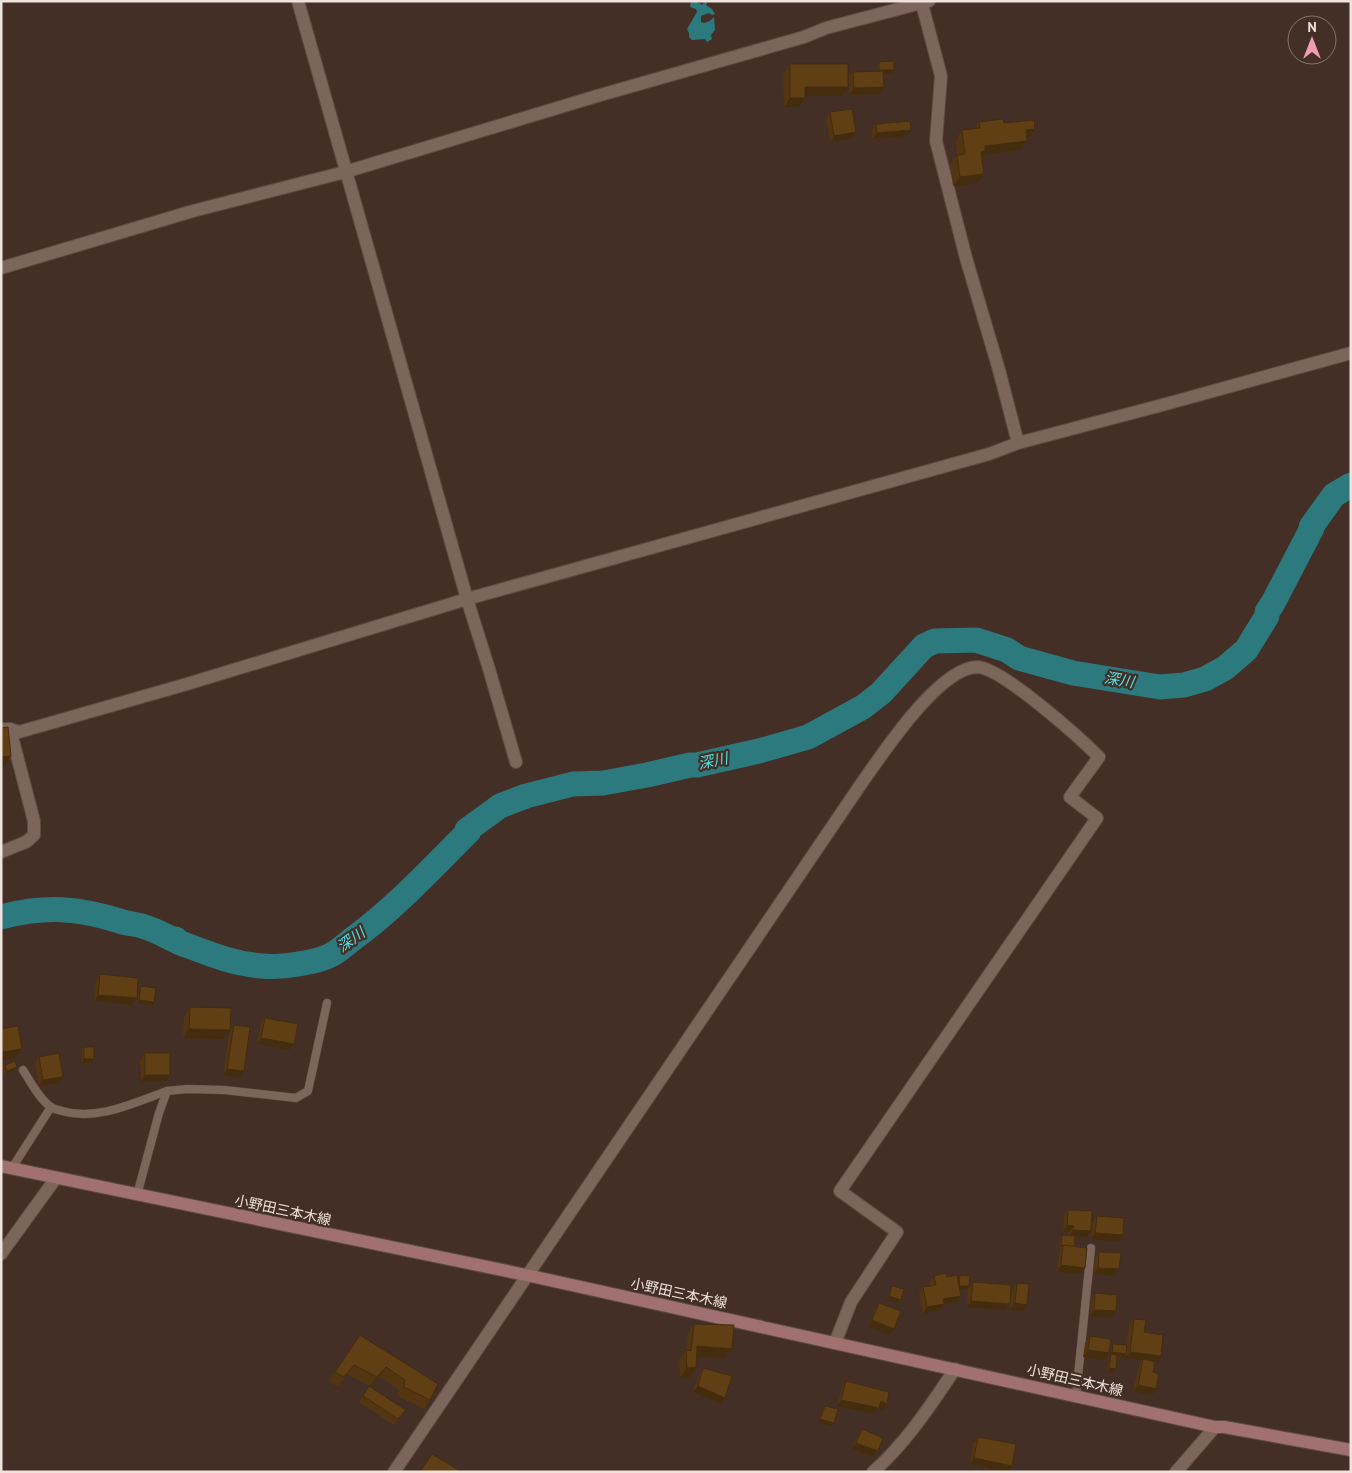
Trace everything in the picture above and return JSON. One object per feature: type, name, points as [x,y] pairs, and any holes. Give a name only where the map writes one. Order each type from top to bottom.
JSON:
[{"type":"main road","name":"小野田三本木線","points":[[7,1167],[526,1275],[1216,1427],[1351,1450]]},
{"type":"street","points":[[298,1],[467,599],[490,670],[516,762]]},
{"type":"street","points":[[1,268],[193,211],[346,172],[597,96],[804,37],[826,28],[925,2],[940,76],[936,141],[966,258],[1018,443]]},
{"type":"street","points":[[1,852],[26,842],[34,835],[34,822],[6,729],[19,732],[187,684],[467,599],[989,454],[1018,443],[1351,353]]},
{"type":"street","points":[[394,1472],[858,787],[936,688],[950,677],[964,670],[979,667],[1012,684],[1078,736],[1099,757],[1070,797],[1097,818],[840,1191],[897,1232],[850,1302],[835,1343]]},
{"type":"street","points":[[1,1254],[56,1178]]},
{"type":"street","points":[[873,1472],[903,1442],[955,1369]]},
{"type":"street","points":[[1176,1472],[1216,1427]]},
{"type":"lane","points":[[23,1070],[34,1088],[51,1107],[85,1115],[107,1111],[167,1091],[187,1089],[224,1090],[296,1098],[308,1091],[327,1003]]},
{"type":"lane","points":[[137,1195],[159,1113],[167,1091]]},
{"type":"lane","points":[[7,1167],[51,1107]]},
{"type":"lane","points":[[1076,1396],[1091,1248]]},
{"type":"water","points":[[691,1],[696,1],[702,5],[705,1],[706,5],[715,14],[709,13],[701,16],[701,22],[704,23],[714,17],[715,30],[711,35],[712,39],[707,42],[705,39],[692,40],[689,37],[687,29],[697,12],[696,9],[690,7]]},
{"type":"building","points":[[894,61],[894,70],[879,70],[879,62]]},
{"type":"building","points":[[790,64],[848,64],[848,87],[805,87],[805,98],[790,98]]},
{"type":"building","points":[[883,71],[884,87],[854,88],[853,72]]},
{"type":"building","points":[[852,109],[856,132],[834,136],[830,112]]},
{"type":"building","points":[[1003,119],[1004,123],[1034,120],[1035,129],[1026,130],[1027,141],[985,146],[985,151],[981,152],[984,174],[960,177],[957,155],[965,154],[962,130],[980,128],[979,122]]},
{"type":"building","points":[[910,121],[911,130],[877,133],[876,124]]},
{"type":"building","points":[[8,727],[11,756],[1,757],[1,728]]},
{"type":"building","points":[[100,974],[138,978],[137,998],[98,995]]},
{"type":"building","points":[[141,986],[156,988],[154,1002],[139,1000]]},
{"type":"building","points":[[190,1007],[231,1008],[230,1030],[189,1029]]},
{"type":"building","points":[[265,1018],[298,1024],[294,1044],[261,1038]]},
{"type":"building","points":[[234,1025],[250,1027],[244,1071],[227,1069]]},
{"type":"building","points":[[18,1026],[22,1049],[1,1052],[1,1029]]},
{"type":"building","points":[[84,1047],[94,1047],[94,1059],[84,1059]]},
{"type":"building","points":[[59,1053],[63,1077],[43,1080],[39,1057]]},
{"type":"building","points":[[145,1053],[170,1053],[170,1075],[145,1075]]},
{"type":"building","points":[[15,1061],[17,1067],[7,1071],[5,1065]]},
{"type":"building","points":[[1068,1210],[1092,1211],[1091,1231],[1073,1230],[1074,1226],[1067,1225]]},
{"type":"building","points":[[1097,1216],[1124,1218],[1123,1235],[1095,1233]]},
{"type":"building","points":[[1062,1235],[1075,1236],[1074,1247],[1061,1246]]},
{"type":"building","points":[[1063,1245],[1087,1248],[1085,1268],[1061,1265]]},
{"type":"building","points":[[1099,1252],[1121,1253],[1119,1269],[1098,1268]]},
{"type":"building","points":[[946,1273],[947,1277],[957,1275],[961,1296],[943,1299],[944,1304],[927,1307],[923,1287],[936,1285],[934,1276]]},
{"type":"building","points":[[960,1275],[970,1276],[969,1286],[959,1286]]},
{"type":"building","points":[[973,1282],[1011,1285],[1010,1304],[971,1301]]},
{"type":"building","points":[[1017,1283],[1029,1284],[1027,1305],[1015,1303]]},
{"type":"building","points":[[892,1286],[904,1289],[901,1300],[889,1296]]},
{"type":"building","points":[[1095,1293],[1117,1295],[1116,1311],[1094,1310]]},
{"type":"building","points":[[879,1303],[901,1311],[894,1329],[872,1320]]},
{"type":"building","points":[[1134,1319],[1146,1320],[1144,1332],[1163,1335],[1161,1356],[1130,1352]]},
{"type":"building","points":[[694,1324],[734,1325],[732,1349],[697,1346],[696,1367],[687,1368],[686,1350],[691,1351]]},
{"type":"building","points":[[360,1335],[438,1384],[430,1400],[404,1387],[405,1380],[386,1367],[377,1377],[354,1365],[344,1377],[335,1372]]},
{"type":"building","points":[[1090,1336],[1111,1339],[1109,1353],[1088,1350]]},
{"type":"building","points":[[1113,1344],[1127,1345],[1126,1354],[1112,1352]]},
{"type":"building","points":[[1111,1354],[1117,1355],[1116,1369],[1109,1368]]},
{"type":"building","points":[[1143,1359],[1155,1362],[1153,1372],[1159,1374],[1156,1389],[1138,1385]]},
{"type":"building","points":[[703,1368],[732,1376],[725,1398],[698,1386]]},
{"type":"building","points":[[846,1381],[889,1392],[887,1404],[881,1401],[879,1408],[841,1400]]},
{"type":"building","points":[[369,1386],[406,1410],[398,1419],[363,1396]]},
{"type":"building","points":[[825,1406],[838,1409],[834,1423],[820,1419]]},
{"type":"building","points":[[862,1429],[883,1438],[878,1451],[856,1443]]},
{"type":"building","points":[[978,1437],[1016,1444],[1012,1466],[974,1458]]},
{"type":"building","points":[[432,1454],[462,1472],[420,1472]]},
{"type":"waterway","name":"深川","points":[[1,917],[33,911],[77,911],[146,927],[198,950],[240,963],[269,966],[305,963],[322,959],[339,950],[369,926],[427,873],[469,831],[467,830],[500,806],[526,796],[573,784],[603,783],[647,775],[759,751],[808,737],[863,707],[881,693],[924,646],[935,641],[976,640],[1007,650],[1019,658],[1073,673],[1160,687],[1184,685],[1205,679],[1225,668],[1246,650],[1267,616],[1267,612],[1311,527],[1334,495],[1351,485]]}]
